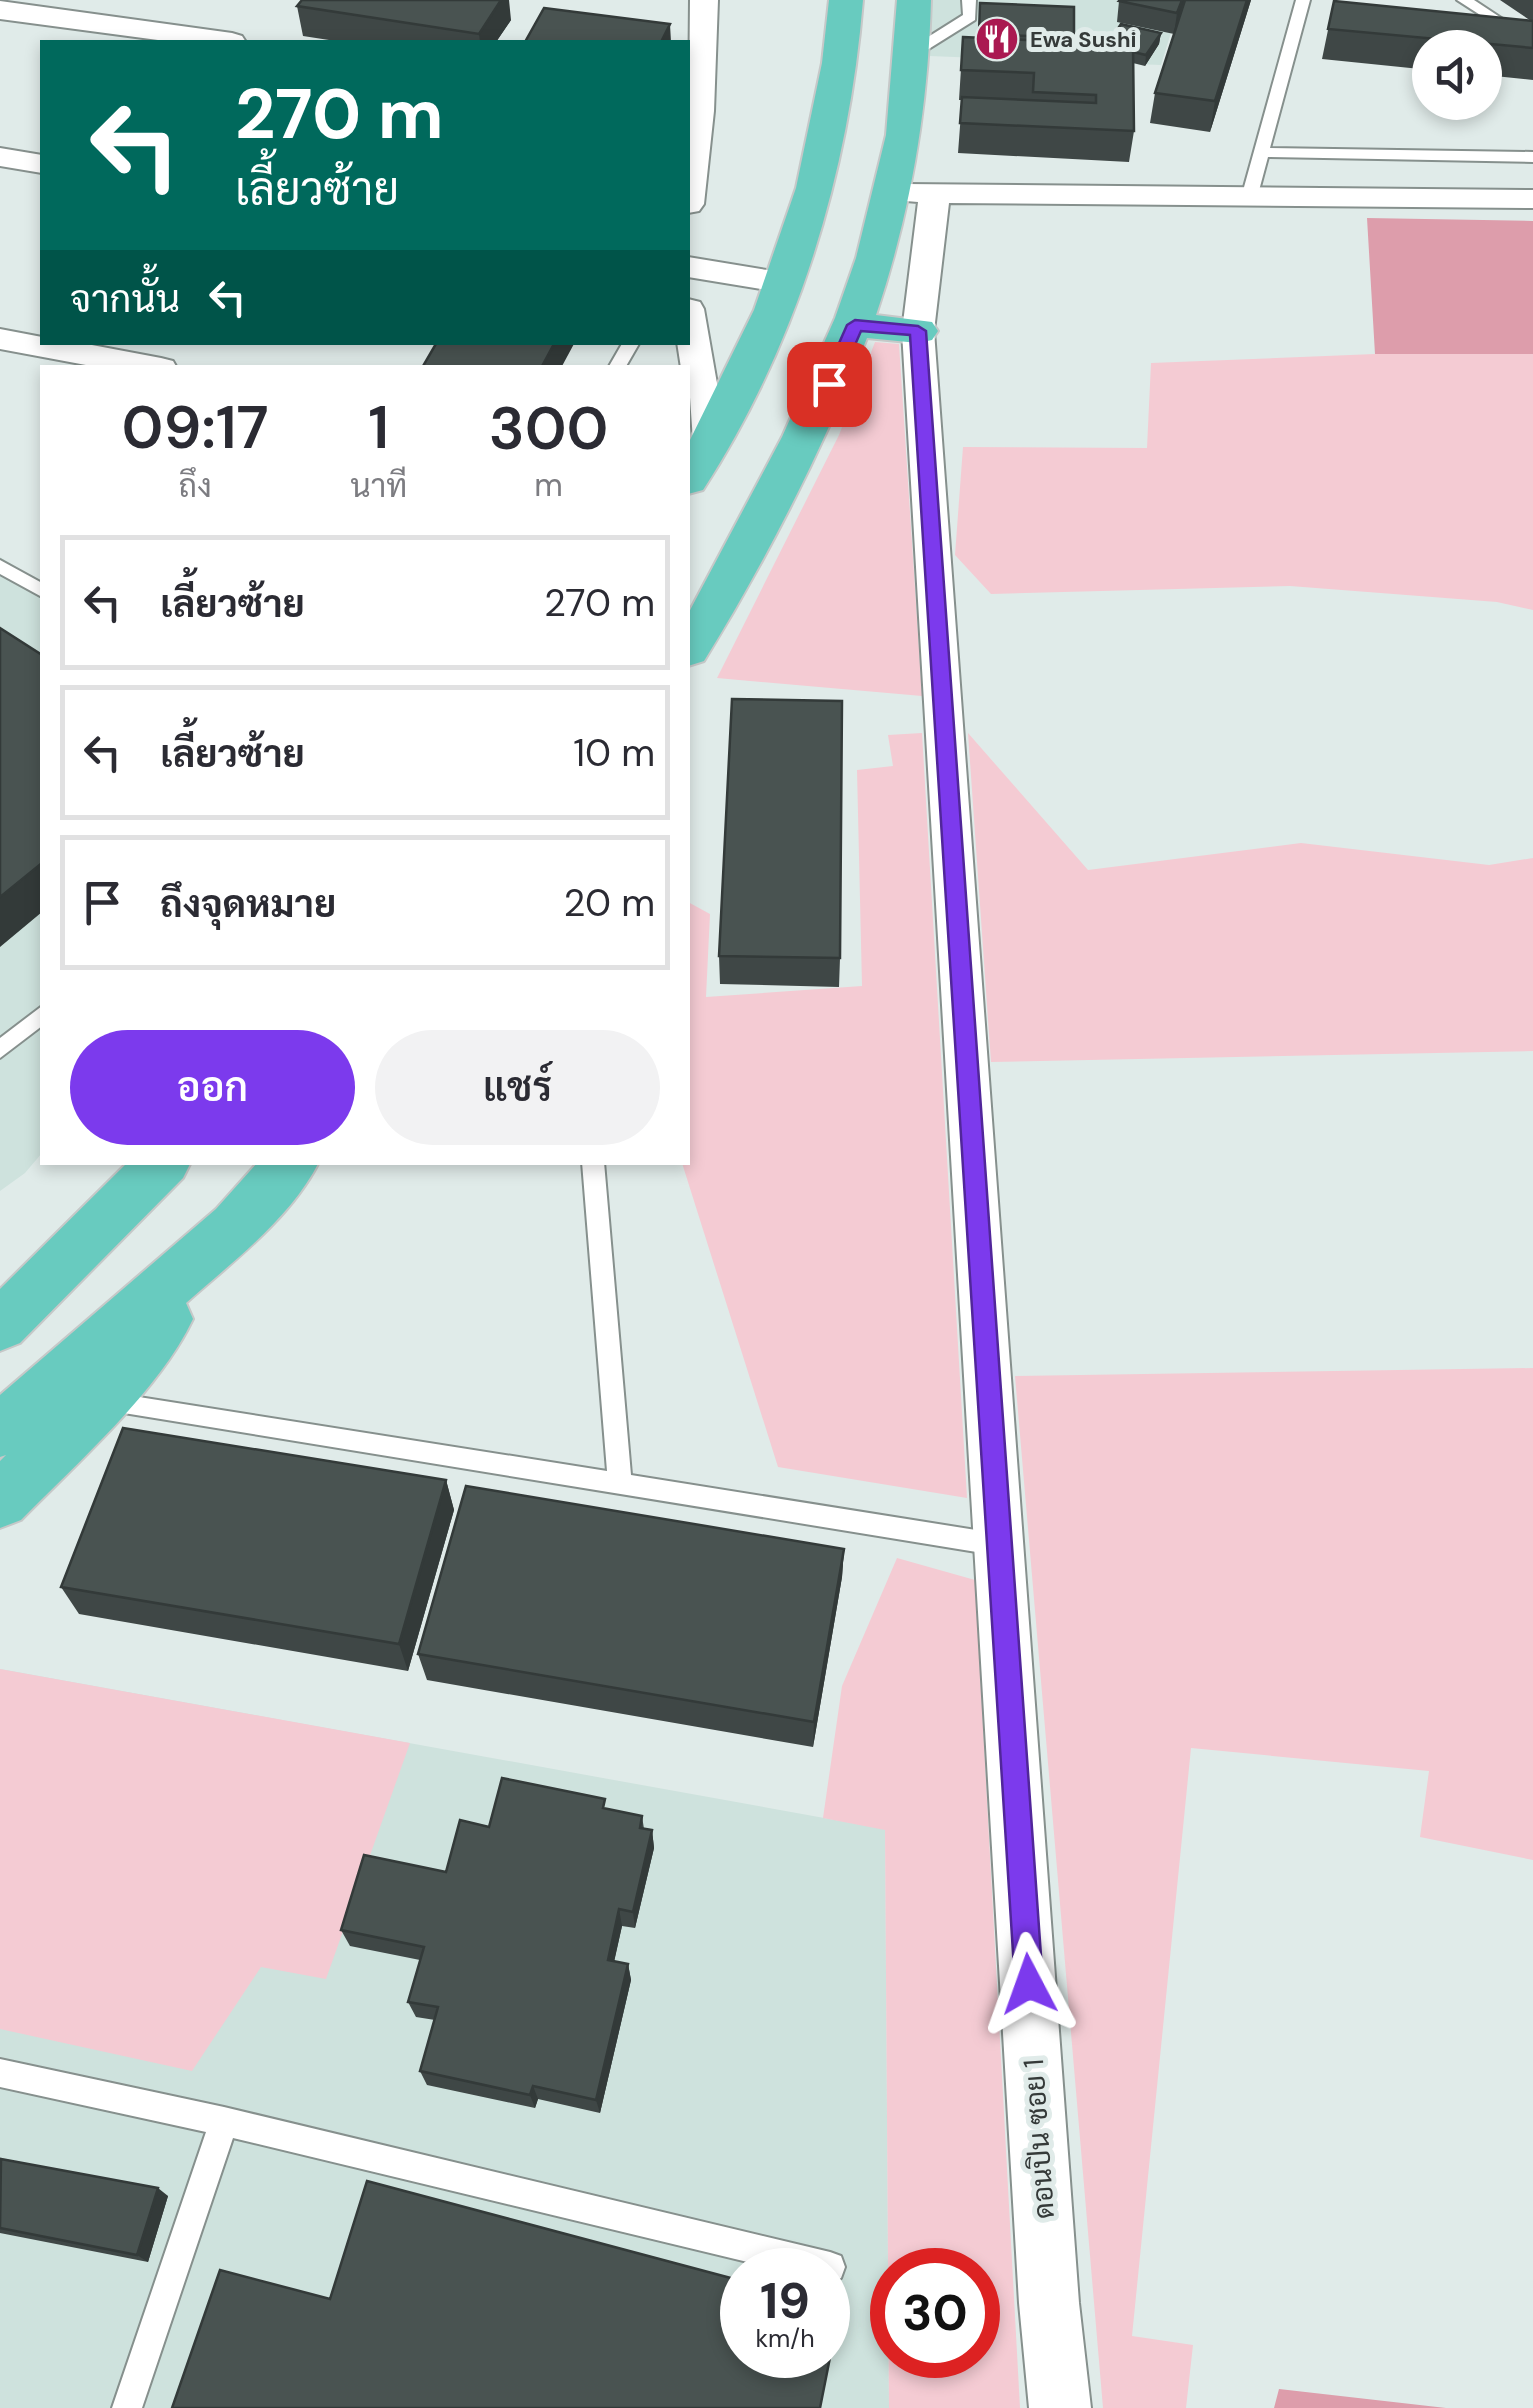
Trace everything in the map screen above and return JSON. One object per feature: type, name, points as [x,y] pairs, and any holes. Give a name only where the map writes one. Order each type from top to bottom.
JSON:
[{"type":"main road","points":[[696,461],[785,283],[819,172],[843,49],[846,0]]},
{"type":"main road","points":[[690,647],[715,608],[816,413],[855,325],[878,260],[914,194],[914,0]]},
{"type":"main road","points":[[855,325],[918,331]]},
{"type":"main road","points":[[0,1326],[161,1165]]},
{"type":"main road","points":[[0,1501],[99,1401],[236,1225],[289,1165]]},
{"type":"main road","points":[[0,1292],[119,1209]]},
{"type":"main road","points":[[0,1432],[236,1225]]},
{"type":"street","points":[[690,167],[704,0]]},
{"type":"street","points":[[0,10],[218,40]]},
{"type":"street","points":[[0,157],[40,164]]},
{"type":"street","points":[[914,194],[1533,199]]},
{"type":"street","name":"ดอนปิน ซอย 1","points":[[914,194],[918,331],[1049,2303],[1060,2408]]},
{"type":"street","points":[[690,267],[785,283]]},
{"type":"street","points":[[0,339],[144,365]]},
{"type":"street","points":[[690,345],[696,461]]},
{"type":"lane","points":[[914,52],[970,17],[969,0]]},
{"type":"lane","points":[[1249,198],[1303,0]]},
{"type":"lane","points":[[1464,0],[1533,45]]},
{"type":"lane","points":[[1262,152],[1533,156]]},
{"type":"lane","points":[[0,566],[40,590]]},
{"type":"lane","points":[[0,1050],[40,1016]]},
{"type":"lane","points":[[593,1165],[620,1484]]},
{"type":"lane","points":[[99,1401],[1001,1545]]},
{"type":"lane","points":[[0,2073],[224,2121],[751,2248]]},
{"type":"lane","points":[[127,2408],[224,2121]]},
{"type":"shaded area","points":[[928,0],[1181,0],[1161,65],[929,56]]},
{"type":"shaded area","points":[[1367,218],[1533,221],[1533,354],[1375,354]]},
{"type":"shaded area","points":[[875,342],[899,344],[922,696],[717,678],[839,435]]},
{"type":"shaded area","points":[[1375,354],[1533,354],[1533,610],[1497,602],[1290,586],[991,594],[955,555],[963,447],[1147,448],[1151,363]]},
{"type":"shaded area","points":[[0,557],[40,582],[40,1155],[25,1173],[0,1191]]},
{"type":"shaded area","points":[[922,733],[967,1498],[778,1467],[683,1165],[690,1165],[690,903],[710,914],[706,997],[862,986],[857,770],[893,766],[888,735]]},
{"type":"shaded area","points":[[968,733],[1088,870],[1301,843],[1489,865],[1533,858],[1533,1051],[991,1062]]},
{"type":"shaded area","points":[[1533,1368],[1533,1860],[1420,1837],[1429,1771],[1191,1748],[1132,2336],[1193,2345],[1186,2408],[1103,2408],[1015,1376]]},
{"type":"shaded area","points":[[897,1558],[975,1580],[1020,2408],[889,2408],[889,2378],[1000,2378],[1000,2248],[888,2248],[885,1830],[823,1818],[842,1686]]},
{"type":"shaded area","points":[[0,1669],[885,1829],[888,2248],[870,2248],[870,2378],[889,2378],[889,2408],[0,2408]]},
{"type":"shaded area","points":[[0,1669],[410,1743],[326,1979],[261,1967],[192,2071],[0,2029]]},
{"type":"shaded area","points":[[1279,2389],[1446,2408],[1274,2408]]},
{"type":"building","points":[[302,0],[501,0],[479,34],[297,6]]},
{"type":"building","points":[[1120,0],[1182,0],[1177,13]]},
{"type":"building","points":[[1185,0],[1247,0],[1215,101],[1155,93]]},
{"type":"building","points":[[1334,1],[1533,21],[1533,48],[1502,45],[1502,30],[1412,30],[1412,37],[1328,29]]},
{"type":"building","points":[[980,3],[1074,7],[1074,38],[979,34]]},
{"type":"building","points":[[544,8],[670,24],[662,40],[526,40]]},
{"type":"building","points":[[1121,24],[1161,33],[1146,55],[1133,52],[1133,45],[1108,44]]},
{"type":"building","points":[[963,37],[1133,45],[1134,131],[960,123],[962,97],[1096,103],[1096,95],[1033,92],[1034,73],[961,70]]},
{"type":"building","points":[[435,345],[553,345],[543,365],[424,365]]},
{"type":"building","points":[[0,628],[40,654],[40,865],[0,897]]},
{"type":"building","points":[[732,699],[842,701],[840,958],[719,956]]},
{"type":"building","points":[[123,1428],[446,1480],[399,1644],[61,1587]]},
{"type":"building","points":[[466,1486],[844,1549],[814,1722],[418,1654]]},
{"type":"building","points":[[502,1778],[605,1799],[603,1808],[642,1816],[640,1828],[652,1830],[633,1912],[619,1909],[608,1960],[628,1964],[596,2100],[533,2086],[530,2095],[420,2071],[438,2007],[408,2002],[424,1947],[341,1930],[364,1855],[446,1872],[460,1820],[489,1827]]},
{"type":"building","points":[[1,2159],[158,2188],[137,2255],[0,2228]]},
{"type":"building","points":[[367,2181],[720,2275],[720,2378],[826,2378],[820,2408],[172,2408],[220,2270],[330,2299]]},
{"type":"place","name":"Ewa Sushi","points":[[997,39]]},
{"type":"route","points":[[829,384],[855,325],[918,331],[1029,1984]]}]
